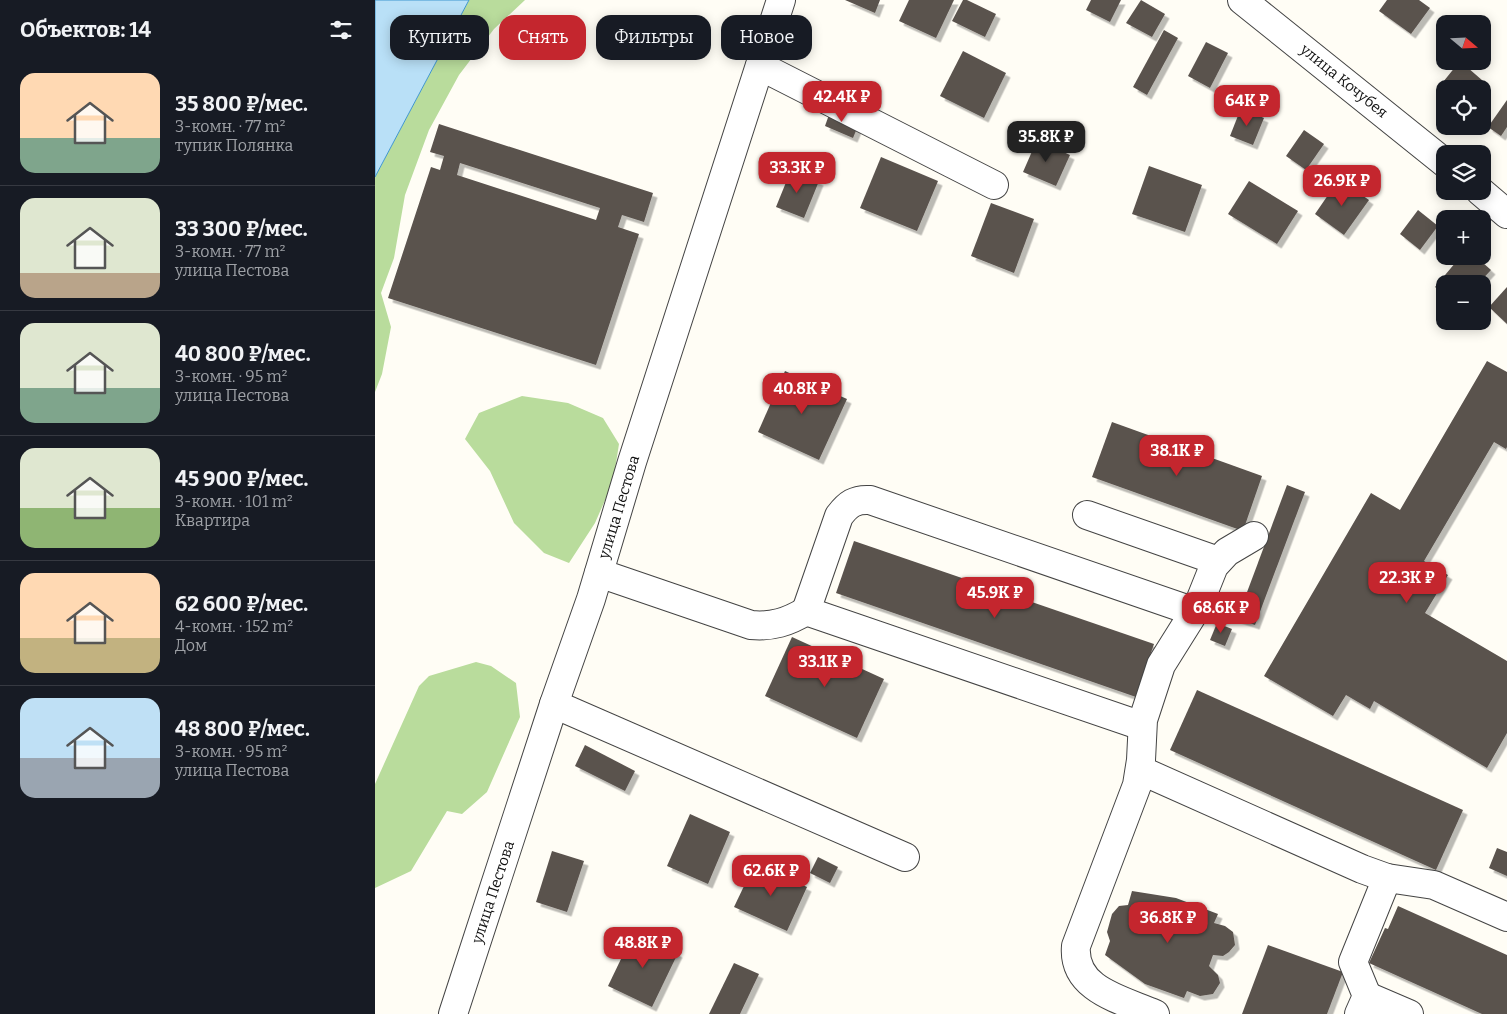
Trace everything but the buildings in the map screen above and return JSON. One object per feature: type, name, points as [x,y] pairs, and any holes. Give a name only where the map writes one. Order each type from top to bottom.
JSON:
[{"type":"street","name":"улица Пестова","points":[[453,1014],[554,704],[599,573],[635,452],[781,0]]},
{"type":"street","name":"улица Кочубея","points":[[1242,0],[1436,156]]},
{"type":"street","points":[[760,66],[994,185]]},
{"type":"street","points":[[1491,200],[1507,214]]},
{"type":"street","points":[[599,573],[751,625],[762,626],[785,622],[806,611],[839,516],[846,506],[862,499],[870,500],[1195,612]]},
{"type":"street","points":[[1087,516],[1218,561]]},
{"type":"street","points":[[1155,1014],[1095,988],[1085,981],[1076,965],[1076,946],[1137,785],[1140,770],[1142,726],[1161,665],[1195,612],[1210,574],[1218,561],[1254,536]]},
{"type":"street","points":[[806,611],[1142,726]]},
{"type":"street","points":[[554,704],[905,857]]},
{"type":"street","points":[[1140,770],[1362,869],[1387,878],[1435,885],[1507,917]]},
{"type":"street","points":[[1387,878],[1353,962],[1363,1005],[1409,1014]]},
{"type":"green space","points":[[469,0],[525,0],[509,15],[499,15],[499,24],[489,36],[489,15],[461,15]]},
{"type":"green space","points":[[437,60],[470,60],[459,75],[429,130],[405,195],[394,258],[381,293],[391,327],[382,374],[375,392],[375,177]]},
{"type":"green space","points":[[522,396],[568,403],[603,418],[619,444],[613,482],[595,523],[569,563],[544,553],[514,523],[490,471],[465,439],[479,413]]},
{"type":"green space","points":[[476,662],[491,666],[516,683],[520,717],[487,792],[462,814],[447,811],[411,871],[375,888],[375,784],[419,686],[429,676]]},
{"type":"water","points":[[375,0],[469,0],[461,15],[390,15],[390,60],[437,60],[375,177]]}]
